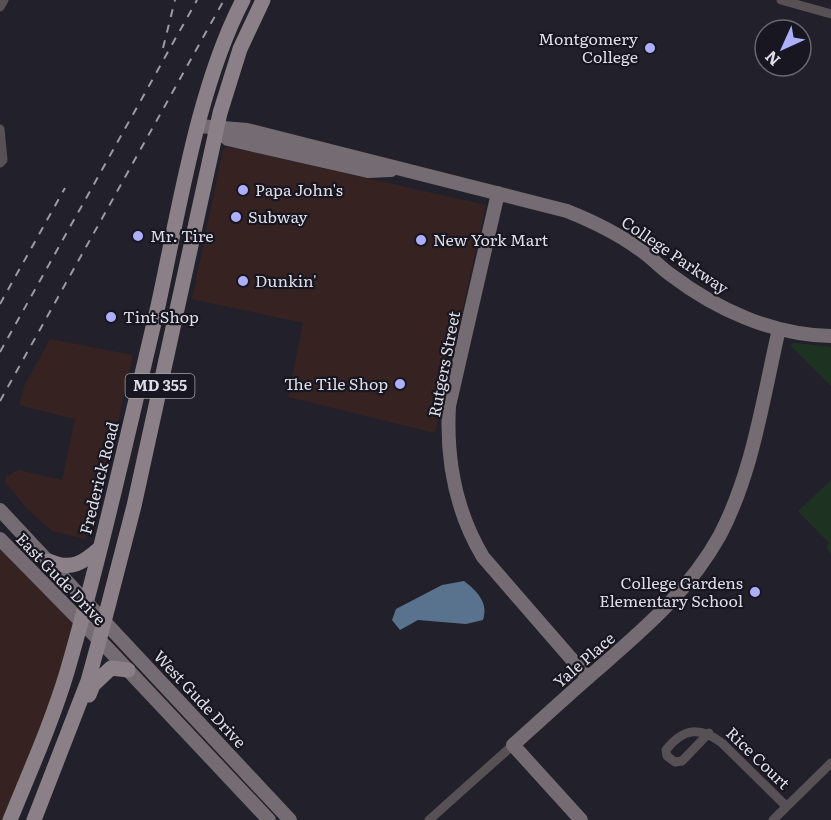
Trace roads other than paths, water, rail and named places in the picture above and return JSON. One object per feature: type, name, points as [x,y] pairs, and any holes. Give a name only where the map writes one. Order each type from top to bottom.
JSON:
[{"type":"main road","name":"Frederick Road","points":[[10,820],[63,683],[81,622],[199,126],[222,47],[243,0]]},
{"type":"main road","name":"MD 355","points":[[34,820],[99,641],[134,506],[216,129],[240,50],[263,0]]},
{"type":"main road","points":[[48,561],[64,566],[75,566],[100,549]]},
{"type":"main road","points":[[75,711],[104,674],[113,667],[128,670]]},
{"type":"street","points":[[0,7],[3,0]]},
{"type":"street","points":[[781,0],[831,14]]},
{"type":"street","name":"College Parkway","points":[[199,126],[216,129],[228,139],[368,171],[396,169],[567,211],[599,224],[639,248],[696,292],[738,316],[779,329],[831,336]]},
{"type":"street","points":[[0,129],[3,160],[0,163]]},
{"type":"street","name":"Rutgers Street","points":[[498,193],[449,406],[447,438],[452,477],[469,530],[483,557],[588,678]]},
{"type":"street","name":"Yale Place","points":[[429,820],[675,599],[697,571],[719,535],[747,466],[779,329]]},
{"type":"street","name":"East Gude Drive","points":[[0,510],[86,602]]},
{"type":"street","name":"East Gude Drive","points":[[0,539],[99,641]]},
{"type":"street","name":"West Gude Drive","points":[[86,602],[290,820]]},
{"type":"street","name":"West Gude Drive","points":[[99,641],[269,820]]},
{"type":"street","name":"Rice Court","points":[[709,733],[682,761],[675,762],[667,756],[666,750],[682,733],[693,730],[709,733],[786,806]]},
{"type":"street","points":[[513,745],[581,820]]},
{"type":"street","points":[[773,820],[831,763]]},
{"type":"water","points":[[464,581],[481,598],[484,608],[483,620],[466,624],[418,620],[400,630],[392,620],[396,609],[442,585]]},
{"type":"railway","points":[[163,48],[175,0]]},
{"type":"railway","points":[[0,352],[197,0]]},
{"type":"railway","points":[[0,401],[224,0]]},
{"type":"railway","points":[[0,304],[65,188]]},
{"type":"place","name":"Montgomery College","points":[[650,48]]},
{"type":"place","name":"Papa John's","points":[[243,190]]},
{"type":"place","name":"Subway","points":[[236,217]]},
{"type":"place","name":"Mr. Tire","points":[[138,236]]},
{"type":"place","name":"New York Mart","points":[[421,240]]},
{"type":"place","name":"Dunkin'","points":[[243,281]]},
{"type":"place","name":"Tint Shop","points":[[111,317]]},
{"type":"place","name":"The Tile Shop","points":[[400,384]]},
{"type":"place","name":"College Gardens Elementary School","points":[[755,592]]}]
